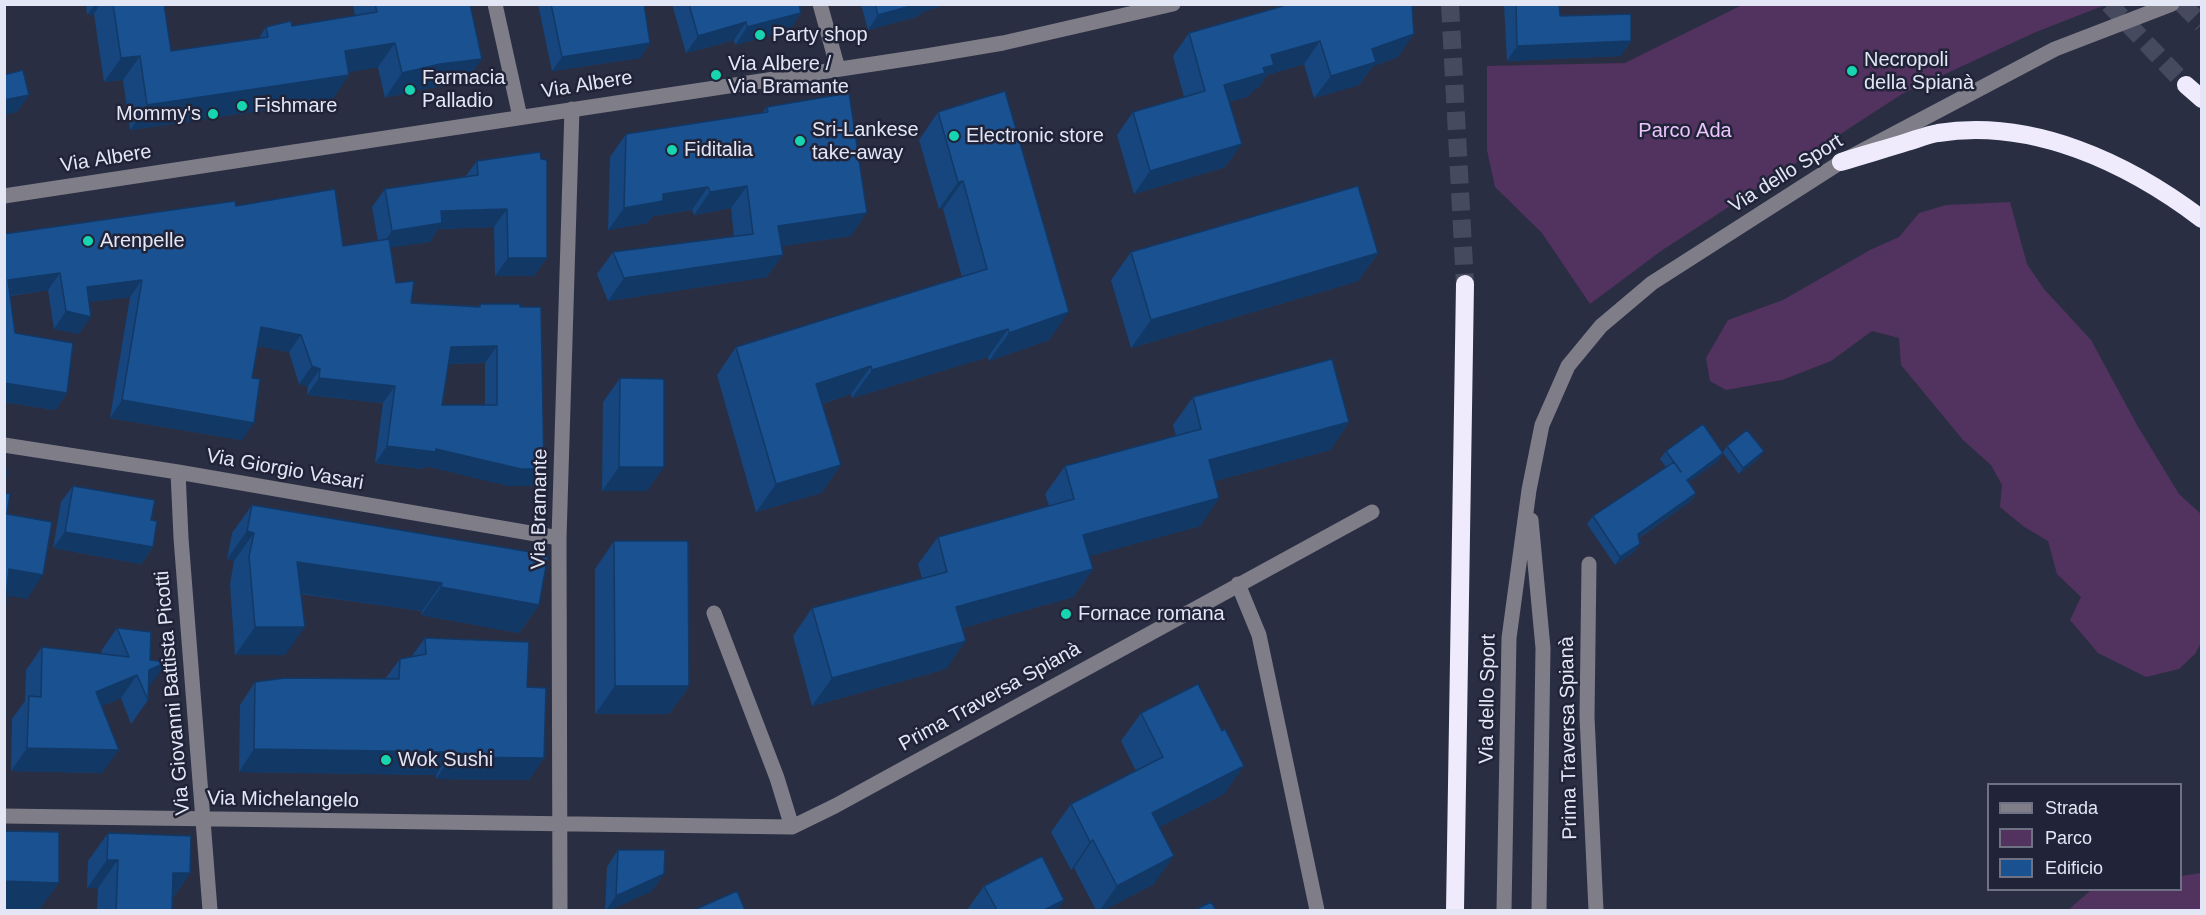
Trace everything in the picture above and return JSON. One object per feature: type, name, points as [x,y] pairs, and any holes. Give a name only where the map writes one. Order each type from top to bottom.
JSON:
[{"type":"highway","points":[[2186,85],[2202,99]]},
{"type":"highway","points":[[1841,162],[1936,133],[1980,130],[2025,134],[2074,147],[2139,178],[2202,219]]},
{"type":"highway","points":[[1456,910],[1456,773],[1465,284]]},
{"type":"street","points":[[495,4],[520,117]]},
{"type":"street","points":[[820,4],[838,69]]},
{"type":"street","name":"Via Albere","points":[[4,196],[1003,43],[1173,4]]},
{"type":"street","name":"Via dello Sport","points":[[1504,910],[1509,638],[1529,490],[1542,425],[1568,366],[1601,326],[1652,283],[1841,162],[2055,49],[2172,4]]},
{"type":"street","name":"Via Bramante","points":[[560,910],[559,538],[572,109]]},
{"type":"street","name":"Via Giorgio Vasari","points":[[4,445],[178,472],[559,538]]},
{"type":"street","name":"Via Giovanni Battista Picotti","points":[[178,472],[210,910]]},
{"type":"street","name":"Via dello Sport","points":[[1529,490],[1543,648],[1539,910]]},
{"type":"street","name":"Prima Traversa Spianà","points":[[561,824],[792,827],[835,806],[1372,512]]},
{"type":"street","name":"Prima Traversa Spianà","points":[[1588,564],[1587,717],[1596,910]]},
{"type":"street","points":[[1238,584],[1259,635],[1317,910]]},
{"type":"street","points":[[714,613],[777,778],[792,827]]},
{"type":"street","name":"Via Michelangelo","points":[[4,816],[561,824]]},
{"type":"street","points":[[1540,856],[1549,910]]},
{"type":"green space","name":"Parco Ada","points":[[1742,5],[2105,5],[2036,32],[1902,94],[1661,251],[1590,304],[1542,233],[1495,187],[1487,150],[1487,66],[1625,63]]},
{"type":"green space","points":[[2010,202],[2027,264],[2044,289],[2091,340],[2137,425],[2179,494],[2201,514],[2201,643],[2195,654],[2179,669],[2146,677],[2098,653],[2070,620],[2081,597],[2057,574],[2048,541],[2023,526],[2000,507],[2002,485],[1991,465],[1963,440],[1901,365],[1899,338],[1872,331],[1831,361],[1782,380],[1726,390],[1710,381],[1706,358],[1728,320],[1783,300],[1870,250],[1899,237],[1919,213],[1946,205]]},
{"type":"green space","points":[[2201,873],[2201,910],[2068,910],[2090,891],[2182,891],[2182,876]]},
{"type":"building","points":[[113,4],[164,4],[171,51],[268,37],[266,27],[291,21],[292,26],[377,12],[375,4],[470,4],[482,59],[440,64],[402,73],[395,43],[345,51],[349,75],[147,105],[140,56],[121,58]]},
{"type":"building","points":[[551,4],[644,4],[650,43],[562,57]]},
{"type":"building","points":[[689,4],[799,4],[801,13],[747,27],[746,22],[698,36]]},
{"type":"building","points":[[875,4],[918,4],[878,15]]},
{"type":"building","points":[[1290,4],[1412,4],[1414,34],[1372,49],[1376,62],[1331,76],[1320,41],[1271,55],[1274,65],[1263,68],[1265,73],[1224,85],[1242,144],[1150,171],[1133,112],[1205,91],[1189,33]]},
{"type":"building","points":[[1516,4],[1559,4],[1560,16],[1631,14],[1631,41],[1517,46]]},
{"type":"building","points":[[23,70],[29,95],[4,100],[4,75]]},
{"type":"building","points":[[1005,91],[1069,312],[1009,333],[1008,329],[872,370],[871,366],[816,384],[841,465],[776,484],[736,347],[987,269],[963,181],[958,182],[938,112]]},
{"type":"building","points":[[849,93],[867,213],[778,226],[783,255],[624,278],[613,252],[753,234],[747,186],[710,192],[708,187],[663,194],[663,201],[624,208],[626,134],[768,112],[767,107]]},
{"type":"building","points":[[540,152],[541,159],[547,160],[547,258],[508,258],[507,209],[441,211],[442,223],[392,231],[385,189],[478,175],[477,161]]},
{"type":"building","points":[[1358,186],[1378,253],[1151,320],[1131,252]]},
{"type":"building","points":[[335,189],[343,246],[389,239],[396,283],[414,281],[411,303],[480,307],[480,304],[520,304],[520,307],[541,307],[544,469],[521,469],[436,449],[435,452],[387,446],[395,386],[319,378],[320,369],[312,366],[301,335],[261,327],[252,378],[260,379],[254,423],[122,400],[142,280],[87,287],[91,317],[66,311],[60,273],[8,280],[15,333],[73,343],[67,393],[4,383],[4,234],[235,201],[236,206]],"holes":[[[497,346],[497,405],[442,405],[451,347]]]},
{"type":"building","points":[[1332,359],[1349,422],[1209,460],[1219,498],[1083,535],[1093,569],[956,607],[966,641],[832,678],[812,608],[947,572],[938,537],[1074,499],[1065,466],[1201,429],[1193,397]]},
{"type":"building","points":[[620,378],[664,379],[664,467],[619,467]]},
{"type":"building","points":[[1703,424],[1723,453],[1687,480],[1696,493],[1638,534],[1640,544],[1620,557],[1593,516],[1674,462],[1666,451]]},
{"type":"building","points":[[1747,430],[1764,451],[1743,468],[1727,446]]},
{"type":"building","points":[[4,470],[7,471],[4,486]]},
{"type":"building","points":[[73,486],[155,500],[151,520],[157,521],[153,547],[65,532]]},
{"type":"building","points":[[4,493],[10,494],[7,514],[52,522],[43,575],[9,569],[4,618]]},
{"type":"building","points":[[252,505],[548,555],[539,605],[441,587],[442,583],[297,562],[305,627],[255,627],[249,556],[254,533],[247,531]]},
{"type":"building","points":[[614,541],[688,541],[689,686],[615,686]]},
{"type":"building","points":[[117,628],[151,632],[150,660],[167,662],[149,670],[148,700],[137,675],[96,692],[119,750],[27,748],[29,696],[41,697],[42,647],[129,657]]},
{"type":"building","points":[[425,638],[529,642],[527,687],[546,688],[544,758],[451,757],[451,752],[254,749],[255,682],[285,678],[399,679],[400,659],[426,654]]},
{"type":"building","points":[[1198,684],[1222,731],[1225,729],[1244,766],[1152,813],[1174,856],[1117,886],[1093,840],[1090,842],[1071,804],[1163,757],[1141,713]]},
{"type":"building","points":[[4,831],[59,832],[59,883],[4,881]]},
{"type":"building","points":[[108,833],[191,836],[190,873],[173,873],[172,910],[116,910],[118,860],[107,860]]},
{"type":"building","points":[[618,850],[665,850],[664,874],[616,896]]},
{"type":"building","points":[[1042,856],[1064,900],[1044,910],[997,910],[984,886]]},
{"type":"building","points":[[737,891],[745,910],[694,910]]},
{"type":"building","points":[[1211,902],[1216,910],[1195,910]]},
{"type":"tunnel","points":[[1450,4],[1465,284]]},
{"type":"tunnel","points":[[2109,4],[2186,85]]},
{"type":"tunnel","points":[[2182,4],[2202,24]]},
{"type":"place","name":"Party shop","points":[[760,35]]},
{"type":"place","name":"Necropoli della Spianà","points":[[1852,71]]},
{"type":"place","name":"Via Albere / Via Bramante","points":[[716,75]]},
{"type":"place","name":"Farmacia Palladio","points":[[410,90]]},
{"type":"place","name":"Fishmare","points":[[242,106]]},
{"type":"place","name":"Mommy's","points":[[213,114]]},
{"type":"place","name":"Electronic store","points":[[954,136]]},
{"type":"place","name":"Sri-Lankese take-away","points":[[800,141]]},
{"type":"place","name":"Fiditalia","points":[[672,150]]},
{"type":"place","name":"Arenpelle","points":[[88,241]]},
{"type":"place","name":"Fornace romana","points":[[1066,614]]},
{"type":"place","name":"Wok Sushi","points":[[386,760]]}]
